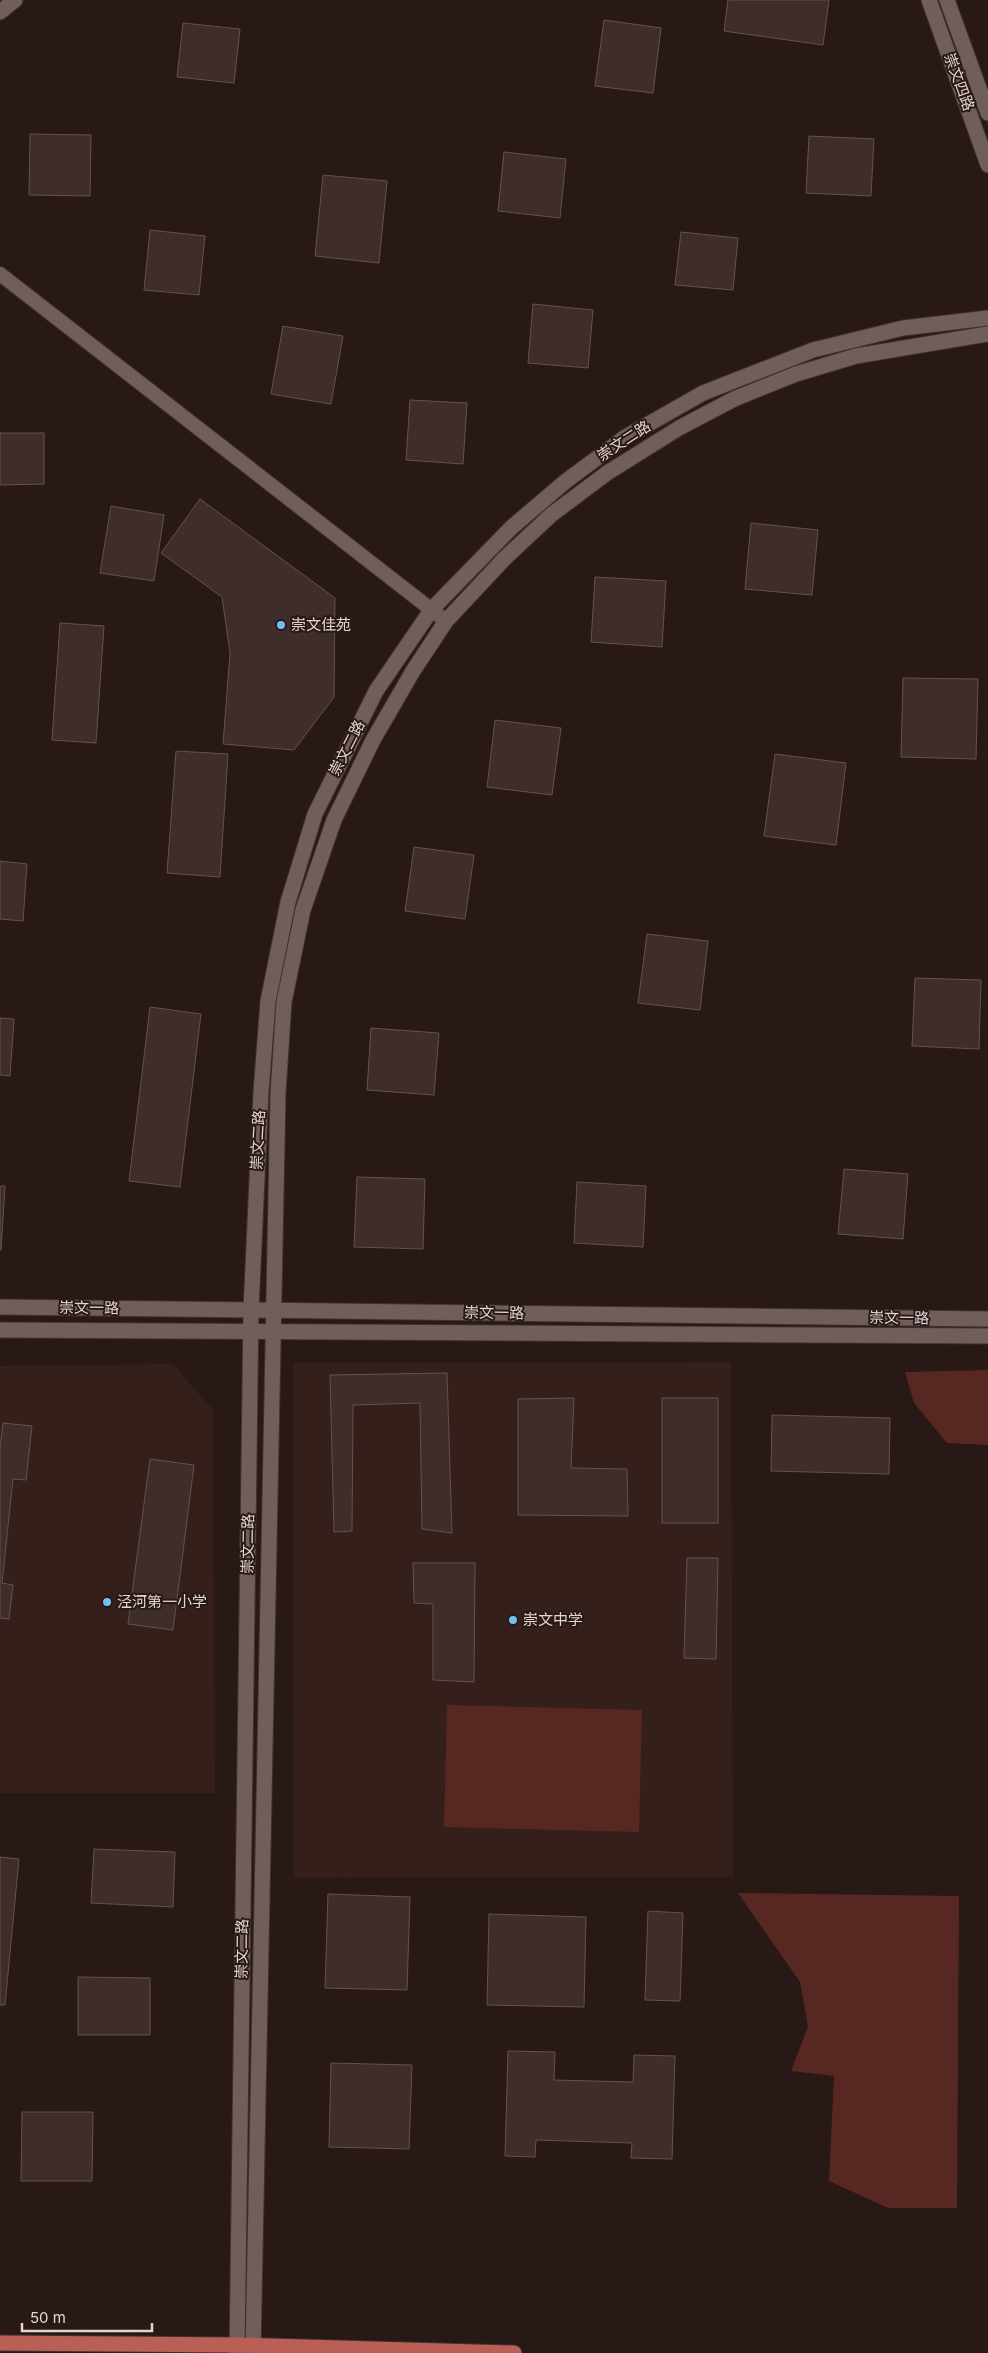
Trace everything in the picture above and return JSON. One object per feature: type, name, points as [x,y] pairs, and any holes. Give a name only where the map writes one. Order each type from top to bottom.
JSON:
[{"type":"main road","points":[[0,2343],[514,2353]]},
{"type":"street","points":[[0,12],[15,0]]},
{"type":"street","name":"崇文四路","points":[[929,0],[988,165]]},
{"type":"street","name":"崇文四路","points":[[947,0],[988,113]]},
{"type":"street","points":[[0,274],[432,609],[446,622]]},
{"type":"street","name":"崇文二路","points":[[237,2349],[250,1331],[261,1092],[268,1001],[288,902],[315,814],[376,690],[432,609],[512,527],[566,481],[624,438],[704,393],[813,350],[903,328],[988,318]]},
{"type":"street","name":"崇文二路","points":[[253,2349],[278,1094],[284,1002],[303,910],[334,820],[373,740],[413,671],[446,622],[505,558],[551,515],[607,473],[679,428],[726,403],[796,374],[856,356],[988,334]]},
{"type":"street","name":"崇文一路","points":[[0,1307],[988,1319]]},
{"type":"street","name":"崇文一路","points":[[0,1330],[988,1336]]},
{"type":"shaded area","name":"崇文中学","points":[[731,1362],[733,1877],[294,1878],[293,1363]]},
{"type":"shaded area","name":"泾河第一小学","points":[[173,1364],[213,1410],[215,1793],[0,1793],[0,1366]]},
{"type":"shaded area","points":[[988,1370],[988,1445],[947,1443],[914,1403],[905,1372]]},
{"type":"shaded area","points":[[447,1705],[642,1710],[639,1832],[444,1827]]},
{"type":"shaded area","points":[[738,1893],[959,1896],[957,2208],[888,2208],[829,2181],[834,2076],[791,2071],[808,2027],[800,1982]]},
{"type":"building","points":[[728,0],[829,0],[823,45],[724,31]]},
{"type":"building","points":[[604,20],[661,28],[653,93],[595,86]]},
{"type":"building","points":[[183,23],[240,29],[234,83],[177,77]]},
{"type":"building","points":[[30,134],[91,135],[90,196],[29,195]]},
{"type":"building","points":[[809,136],[874,139],[871,196],[806,193]]},
{"type":"building","points":[[504,152],[566,159],[560,218],[498,211]]},
{"type":"building","points":[[323,175],[387,181],[379,263],[315,256]]},
{"type":"building","points":[[150,230],[205,236],[199,295],[144,290]]},
{"type":"building","points":[[681,232],[738,238],[733,290],[675,285]]},
{"type":"building","points":[[533,304],[593,310],[588,368],[528,363]]},
{"type":"building","points":[[283,326],[343,336],[331,404],[271,394]]},
{"type":"building","points":[[410,400],[467,403],[463,464],[406,460]]},
{"type":"building","points":[[0,433],[44,433],[44,484],[0,485]]},
{"type":"building","name":"崇文佳苑","points":[[200,499],[335,598],[334,697],[294,750],[223,744],[230,653],[222,597],[161,553]]},
{"type":"building","points":[[111,506],[164,515],[154,581],[100,573]]},
{"type":"building","points":[[751,523],[818,530],[812,595],[745,589]]},
{"type":"building","points":[[595,577],[666,581],[662,647],[591,642]]},
{"type":"building","points":[[60,623],[104,626],[96,743],[52,740]]},
{"type":"building","points":[[903,678],[978,679],[976,759],[901,757]]},
{"type":"building","points":[[495,720],[561,728],[552,795],[487,787]]},
{"type":"building","points":[[176,751],[228,754],[220,877],[167,873]]},
{"type":"building","points":[[775,754],[846,763],[836,845],[764,836]]},
{"type":"building","points":[[414,847],[474,855],[465,919],[405,911]]},
{"type":"building","points":[[0,861],[27,864],[23,921],[0,919]]},
{"type":"building","points":[[647,934],[708,941],[700,1010],[638,1003]]},
{"type":"building","points":[[915,978],[981,980],[979,1049],[912,1046]]},
{"type":"building","points":[[150,1007],[201,1014],[180,1187],[129,1181]]},
{"type":"building","points":[[0,1018],[14,1019],[10,1076],[0,1075]]},
{"type":"building","points":[[371,1028],[439,1033],[434,1095],[367,1090]]},
{"type":"building","points":[[844,1169],[908,1174],[903,1239],[838,1234]]},
{"type":"building","points":[[357,1177],[425,1179],[423,1249],[354,1247]]},
{"type":"building","points":[[577,1182],[646,1186],[643,1247],[574,1243]]},
{"type":"building","points":[[0,1186],[5,1186],[1,1250],[0,1250]]},
{"type":"building","points":[[447,1373],[452,1533],[422,1529],[420,1403],[353,1405],[352,1531],[334,1532],[330,1375]]},
{"type":"building","points":[[574,1398],[571,1468],[627,1469],[628,1516],[518,1515],[518,1399]]},
{"type":"building","points":[[662,1398],[718,1398],[718,1523],[662,1523]]},
{"type":"building","points":[[772,1415],[890,1418],[889,1474],[771,1471]]},
{"type":"building","points":[[3,1423],[32,1426],[26,1480],[13,1479],[2,1583],[13,1585],[9,1619],[0,1618],[0,1449]]},
{"type":"building","name":"泾河第一小学","points":[[150,1459],[194,1465],[173,1630],[128,1624]]},
{"type":"building","points":[[687,1558],[718,1558],[716,1659],[684,1658]]},
{"type":"building","points":[[413,1563],[475,1563],[474,1682],[433,1680],[433,1604],[414,1603]]},
{"type":"building","points":[[94,1849],[175,1852],[173,1907],[91,1903]]},
{"type":"building","points":[[0,1857],[19,1859],[5,2005],[0,2005]]},
{"type":"building","points":[[328,1894],[410,1897],[407,1990],[325,1988]]},
{"type":"building","points":[[648,1911],[683,1913],[680,2001],[645,2000]]},
{"type":"building","points":[[489,1914],[586,1917],[584,2007],[487,2005]]},
{"type":"building","points":[[78,1977],[150,1978],[150,2035],[78,2035]]},
{"type":"building","points":[[508,2051],[555,2052],[554,2080],[633,2082],[634,2055],[675,2056],[672,2159],[631,2158],[632,2143],[536,2140],[535,2157],[505,2156]]},
{"type":"building","points":[[331,2063],[412,2065],[409,2149],[329,2147]]},
{"type":"building","points":[[22,2112],[93,2112],[92,2181],[21,2181]]},
{"type":"place","name":"崇文佳苑","points":[[281,625]]},
{"type":"place","name":"泾河第一小学","points":[[107,1602]]},
{"type":"place","name":"崇文中学","points":[[513,1620]]}]
